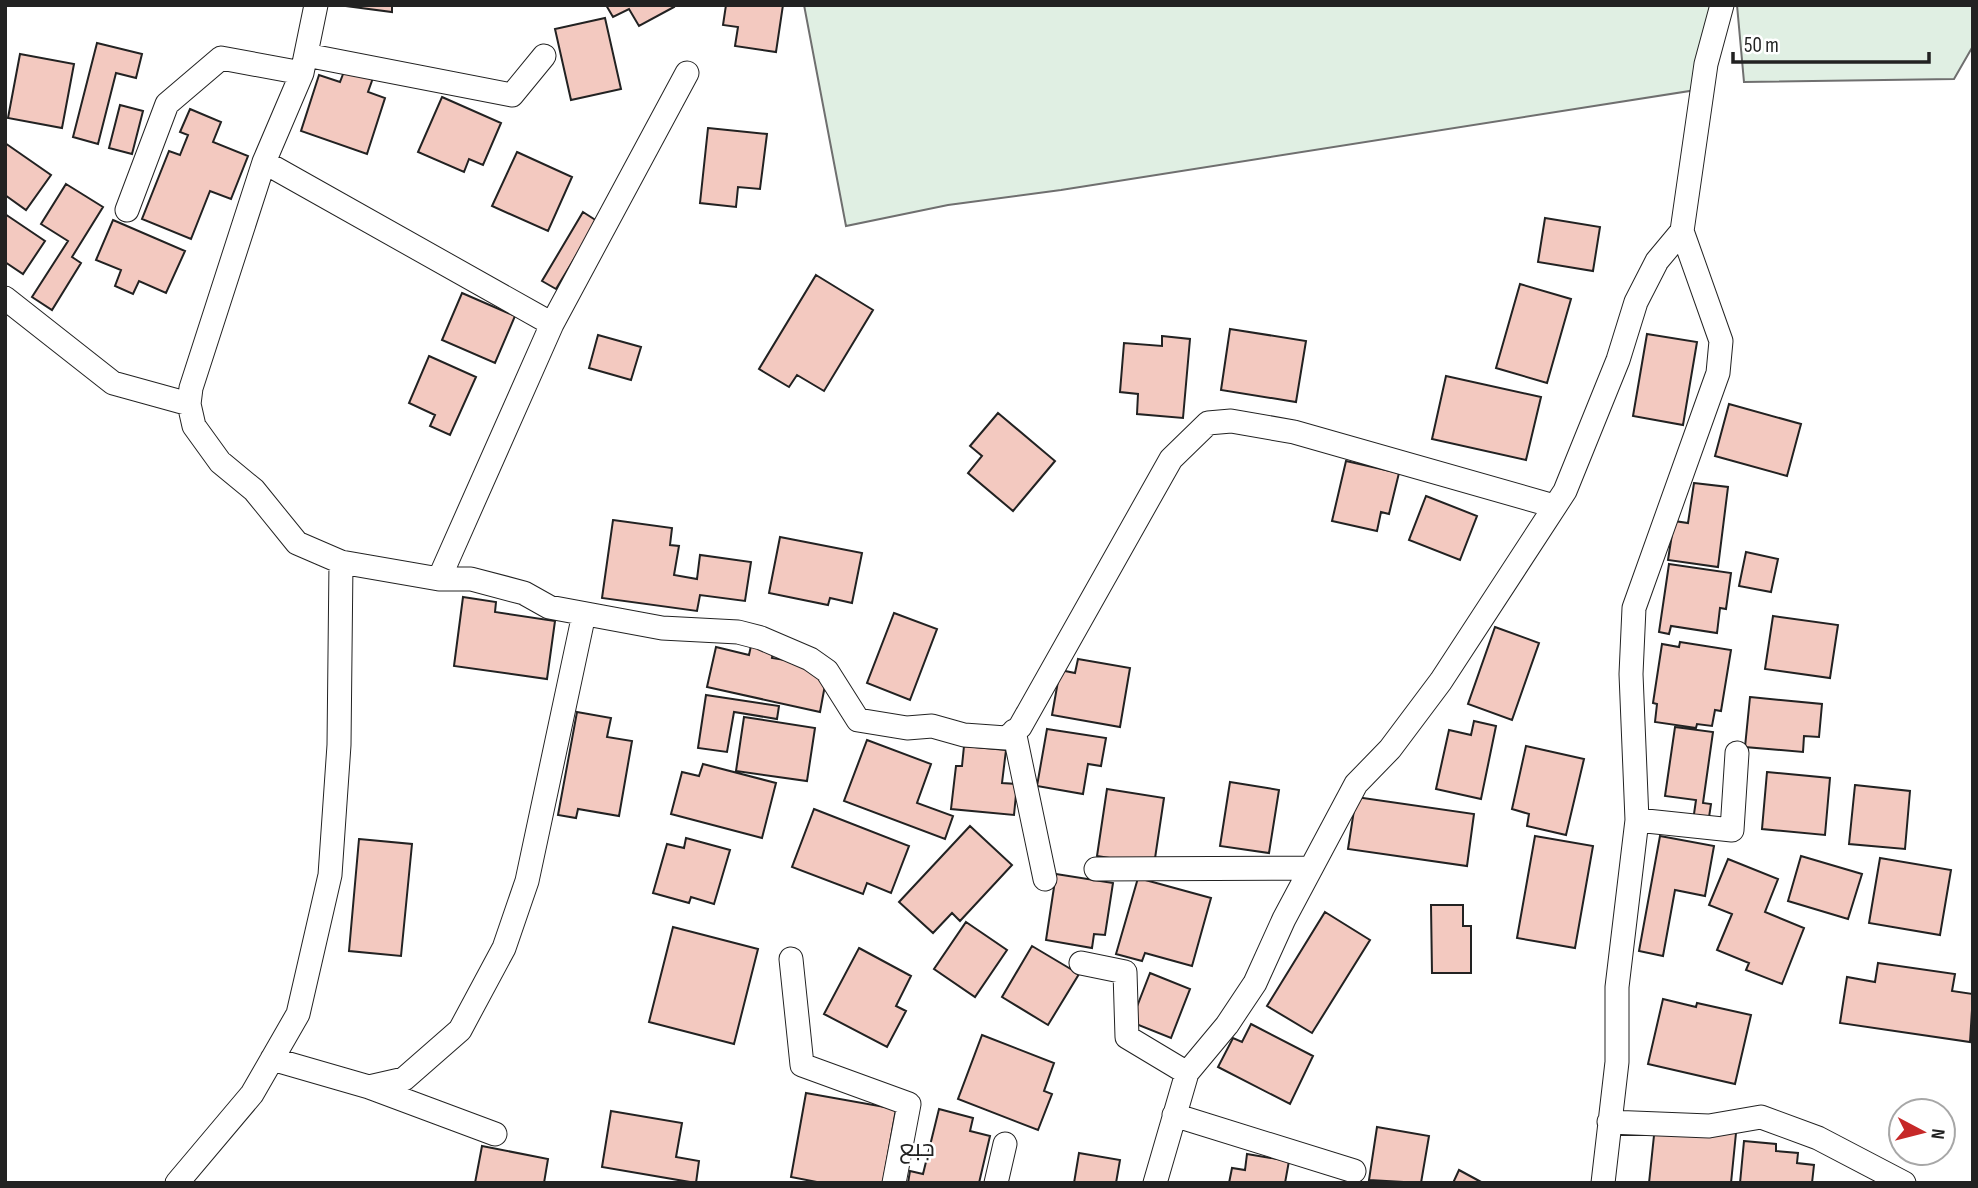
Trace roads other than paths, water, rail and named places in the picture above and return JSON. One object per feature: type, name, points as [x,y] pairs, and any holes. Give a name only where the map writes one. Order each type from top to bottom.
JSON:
[{"type":"street","points":[[316,5],[304,64],[264,162],[191,388],[189,404],[194,426],[220,462],[254,490],[298,543],[341,562],[439,579],[471,579],[524,593],[549,607],[584,614],[662,628],[738,632],[761,638],[810,659],[827,671],[858,720],[907,728],[932,726],[964,735],[1006,738],[1020,727],[1171,459],[1208,423],[1231,421],[1294,432],[1554,506]]},
{"type":"street","points":[[1603,1183],[1617,1062],[1616,987],[1637,820],[1631,674],[1634,608],[1654,559],[1718,373],[1721,341],[1682,231],[1704,77],[1722,5]]},
{"type":"street","points":[[127,210],[167,104],[221,58],[304,64],[512,95],[544,56]]},
{"type":"street","points":[[439,579],[552,324],[687,73]]},
{"type":"street","points":[[264,162],[552,324]]},
{"type":"street","points":[[1155,1183],[1187,1073],[1227,1025],[1255,983],[1311,868],[1356,784],[1390,749],[1441,681],[1565,491],[1627,337],[1636,302],[1657,261],[1682,231]]},
{"type":"street","points":[[5,298],[113,383],[189,404]]},
{"type":"street","points":[[177,1183],[252,1094],[298,1014],[330,876],[339,745],[341,562]]},
{"type":"street","points":[[369,1087],[404,1079],[460,1030],[504,948],[527,881],[584,614]]},
{"type":"street","points":[[1014,731],[1045,879]]},
{"type":"street","points":[[1637,820],[1732,830],[1737,753]]},
{"type":"street","points":[[1096,869],[1311,868]]},
{"type":"street","points":[[790,958],[802,1065],[909,1104],[894,1183]]},
{"type":"street","points":[[1081,963],[1125,972],[1127,1037],[1187,1073]]},
{"type":"street","points":[[272,1059],[369,1087],[495,1134]]},
{"type":"street","points":[[1174,1115],[1354,1171]]},
{"type":"street","points":[[1609,1122],[1709,1126],[1761,1117],[1818,1138],[1904,1183]]},
{"type":"street","points":[[996,1183],[1005,1144]]},
{"type":"district","name":"جبع","points":[[917,1148]]}]
